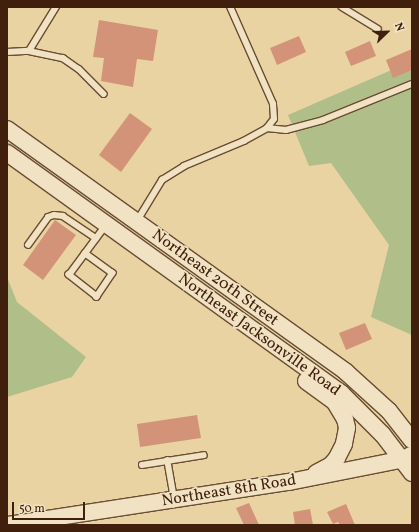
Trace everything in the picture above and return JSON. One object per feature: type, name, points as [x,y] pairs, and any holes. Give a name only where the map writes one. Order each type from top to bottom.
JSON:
[{"type":"main road","name":"Northeast 20th Street","points":[[7,129],[346,372],[389,411],[412,440]]},
{"type":"main road","name":"Northeast Jacksonville Road","points":[[8,155],[341,393],[409,458],[412,473]]},
{"type":"main road","points":[[125,238],[136,222]]},
{"type":"main road","points":[[270,342],[297,375],[334,401],[345,419],[346,437],[337,458],[331,465],[304,480]]},
{"type":"main road","name":"Northeast 8th Road","points":[[7,525],[304,480],[409,458]]},
{"type":"lane","points":[[29,51],[56,7]]},
{"type":"lane","points":[[136,222],[162,180],[184,166],[244,141],[267,128],[274,119],[273,104],[230,7]]},
{"type":"lane","points":[[342,7],[378,29]]},
{"type":"lane","points":[[7,52],[29,51],[63,58],[79,69],[104,94]]},
{"type":"lane","points":[[267,128],[286,130],[323,120],[412,84]]},
{"type":"lane","points":[[28,245],[48,217],[54,215],[63,216],[96,238]]},
{"type":"lane","points":[[85,253],[113,273],[97,296],[69,275],[106,224]]},
{"type":"lane","points":[[142,465],[204,455]]},
{"type":"lane","points":[[166,461],[174,499]]},
{"type":"green space","points":[[412,61],[412,335],[371,317],[389,245],[331,163],[309,166],[288,115]]},
{"type":"green space","points":[[7,277],[17,302],[86,357],[72,377],[7,397]]},
{"type":"building","points":[[99,20],[158,30],[153,61],[137,59],[133,87],[101,81],[104,58],[93,57]]},
{"type":"building","points":[[299,36],[306,52],[277,65],[270,48]]},
{"type":"building","points":[[370,41],[376,56],[351,66],[345,52]]},
{"type":"building","points":[[412,49],[412,70],[393,78],[386,60]]},
{"type":"building","points":[[130,113],[152,129],[121,172],[99,155]]},
{"type":"building","points":[[55,220],[76,235],[43,280],[23,265]]},
{"type":"building","points":[[365,323],[372,339],[346,350],[339,333]]},
{"type":"building","points":[[197,415],[201,438],[140,447],[137,424]]},
{"type":"building","points":[[249,503],[259,525],[244,525],[236,508]]},
{"type":"building","points":[[346,504],[355,525],[340,525],[338,522],[333,524],[327,512]]},
{"type":"building","points":[[310,509],[313,525],[295,525],[293,512]]}]
